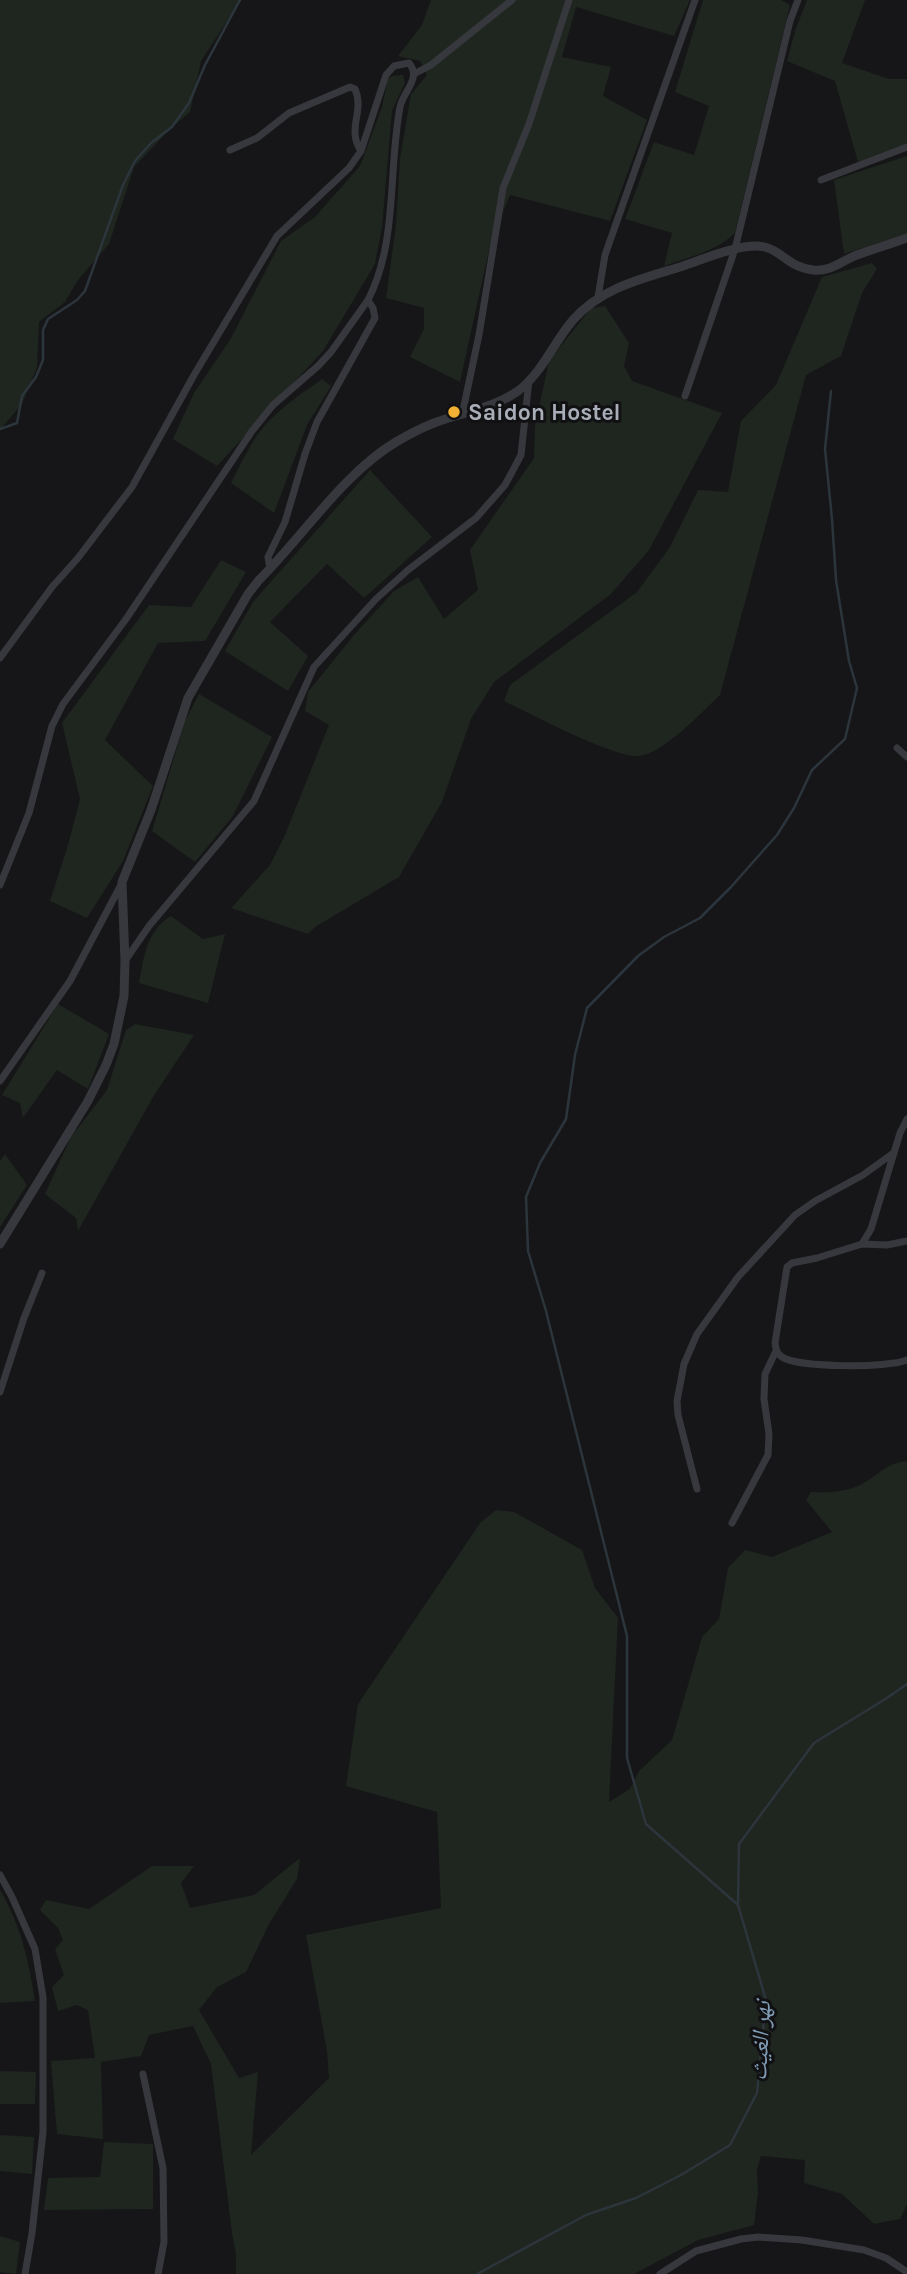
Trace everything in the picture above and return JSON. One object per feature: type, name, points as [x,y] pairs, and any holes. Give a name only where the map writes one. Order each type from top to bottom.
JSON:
[{"type":"street","points":[[414,74],[431,65],[512,0]]},
{"type":"street","points":[[462,415],[479,335],[503,188],[529,124],[569,0]]},
{"type":"street","points":[[598,297],[606,255],[695,0]]},
{"type":"street","points":[[685,396],[735,249],[797,0]]},
{"type":"street","points":[[0,658],[52,587],[78,558],[132,487],[194,374],[277,236],[349,168],[361,151],[386,75],[394,66],[409,64],[414,69],[414,74],[401,101],[389,223],[379,275],[368,300],[331,352],[273,405],[252,431],[126,619],[63,704],[52,726],[29,813],[0,885]]},
{"type":"street","points":[[230,150],[257,138],[289,113],[350,87],[355,89],[358,99],[354,137],[361,151]]},
{"type":"street","points":[[821,180],[907,147]]},
{"type":"street","points":[[0,1081],[70,981],[122,882],[151,810],[188,698],[247,594],[366,463],[395,442],[423,428],[483,409],[502,400],[529,380],[571,323],[598,297],[621,286],[735,249],[765,246],[793,264],[823,271],[907,238]]},
{"type":"street","points":[[270,569],[268,557],[285,522],[317,422],[375,318],[373,307],[368,300]]},
{"type":"street","points":[[125,961],[149,926],[254,801],[314,667],[376,599],[408,570],[476,518],[505,485],[521,455],[529,380]]},
{"type":"street","points":[[897,748],[907,757]]},
{"type":"street","points":[[0,1244],[88,1101],[114,1044],[121,1013],[125,961],[122,882]]},
{"type":"street","points":[[862,1244],[871,1229],[893,1154],[907,1119]]},
{"type":"street","points":[[697,1489],[678,1415],[677,1401],[684,1364],[697,1334],[738,1277],[795,1215],[893,1154]]},
{"type":"street","points":[[732,1522],[768,1455],[765,1374],[776,1351],[778,1320],[789,1264],[862,1244],[887,1245],[907,1241]]},
{"type":"street","points":[[0,1392],[42,1273]]},
{"type":"street","points":[[776,1351],[784,1358],[811,1364],[889,1365],[907,1360]]},
{"type":"street","points":[[0,1875],[35,1949],[43,1997],[43,2132],[32,2241],[25,2274]]},
{"type":"street","points":[[144,2074],[163,2168],[164,2242],[158,2274]]},
{"type":"street","points":[[660,2274],[696,2252],[758,2236],[864,2250],[886,2258],[907,2272]]},
{"type":"shaded area","points":[[0,0],[241,0],[201,61],[190,112],[134,167],[109,244],[78,280],[65,302],[39,322],[37,368],[22,404],[0,430]]},
{"type":"shaded area","points":[[431,0],[690,0],[674,36],[576,7],[562,57],[611,67],[603,96],[647,120],[610,221],[510,195],[491,241],[460,382],[410,357],[424,329],[424,308],[386,298],[396,225],[400,159],[411,94],[427,75],[420,61],[398,56],[422,25]]},
{"type":"shaded area","points":[[703,0],[781,0],[790,5],[735,233],[710,249],[664,266],[672,233],[625,219],[654,142],[694,155],[709,106],[675,92]]},
{"type":"shaded area","points":[[807,0],[865,0],[842,63],[889,79],[907,79],[907,144],[858,162],[835,81],[787,61]]},
{"type":"shaded area","points":[[403,75],[405,83],[392,111],[382,227],[375,264],[323,351],[217,466],[173,439],[194,393],[230,340],[281,241],[315,217],[360,166],[382,107],[388,79]]},
{"type":"shaded area","points":[[907,156],[907,234],[844,254],[834,180]]},
{"type":"shaded area","points":[[872,263],[877,269],[862,293],[841,356],[806,375],[720,695],[670,740],[649,754],[639,756],[627,755],[592,743],[504,701],[510,685],[637,592],[670,547],[698,490],[728,492],[741,421],[776,385],[822,277]]},
{"type":"shaded area","points":[[605,306],[629,343],[624,366],[632,381],[722,413],[649,550],[611,594],[494,682],[471,719],[442,802],[399,877],[315,927],[308,934],[231,908],[270,865],[285,835],[329,725],[305,711],[308,692],[394,591],[418,577],[444,619],[478,590],[470,550],[534,458],[535,426],[549,361],[591,308]]},
{"type":"shaded area","points":[[322,379],[331,386],[307,425],[274,513],[231,483],[263,428],[288,404]]},
{"type":"shaded area","points":[[370,470],[432,537],[364,598],[327,564],[270,622],[308,656],[288,691],[225,651],[253,602]]},
{"type":"shaded area","points":[[221,560],[246,572],[205,641],[158,643],[105,740],[153,786],[123,861],[87,918],[50,901],[80,799],[62,723],[149,605],[191,607]]},
{"type":"shaded area","points":[[199,694],[272,737],[233,816],[195,862],[152,831],[185,721]]},
{"type":"shaded area","points":[[171,916],[203,939],[225,934],[208,1003],[139,983],[151,937]]},
{"type":"shaded area","points":[[58,1004],[109,1034],[88,1089],[57,1070],[23,1118],[20,1103],[2,1095]]},
{"type":"shaded area","points":[[135,1024],[194,1035],[153,1097],[78,1231],[76,1218],[45,1194],[71,1137],[107,1090],[126,1030]]},
{"type":"shaded area","points":[[5,1154],[27,1185],[0,1227],[0,1161]]},
{"type":"shaded area","points":[[907,1461],[907,2204],[900,2219],[874,2224],[842,2194],[804,2183],[805,2160],[761,2156],[757,2170],[758,2193],[754,2225],[698,2240],[634,2274],[236,2274],[236,2254],[211,2064],[193,2026],[149,2035],[141,2056],[101,2062],[103,2139],[57,2134],[51,2061],[95,2058],[88,2010],[77,2005],[58,2011],[52,1987],[64,1975],[55,1949],[63,1940],[58,1928],[40,1910],[46,1900],[89,1909],[152,1866],[194,1866],[181,1883],[190,1908],[254,1895],[300,1858],[297,1879],[269,1924],[246,1972],[217,1987],[199,2010],[239,2078],[258,2072],[251,2155],[329,2078],[327,2051],[306,1935],[441,1908],[437,1812],[346,1786],[358,1704],[480,1523],[496,1510],[514,1512],[582,1550],[595,1588],[618,1618],[609,1802],[630,1789],[639,1771],[672,1740],[702,1637],[719,1619],[728,1568],[745,1550],[772,1557],[832,1532],[806,1500],[811,1492],[854,1488],[889,1466]]},
{"type":"shaded area","points":[[0,1890],[23,1944],[35,2001],[0,2003]]},
{"type":"shaded area","points":[[0,2071],[36,2072],[35,2104],[0,2104]]},
{"type":"shaded area","points":[[0,2135],[34,2137],[32,2174],[0,2171]]},
{"type":"shaded area","points":[[104,2142],[153,2144],[153,2209],[44,2210],[48,2178],[100,2177]]},
{"type":"shaded area","points":[[0,2236],[20,2242],[16,2274],[0,2272]]},
{"type":"waterway","points":[[0,429],[17,423],[22,396],[36,377],[43,360],[43,330],[48,319],[77,300],[85,291],[123,185],[135,161],[151,143],[172,127],[189,103],[205,65],[240,0]]},
{"type":"waterway","points":[[738,1905],[646,1824],[627,1758],[627,1636],[546,1311],[528,1251],[526,1197],[540,1163],[566,1119],[575,1055],[587,1008],[638,956],[664,937],[700,918],[731,887],[777,835],[794,808],[812,770],[845,739],[857,688],[849,661],[836,580],[825,449],[831,391]]},
{"type":"waterway","name":"نهر الغيث","points":[[477,2274],[586,2215],[636,2198],[730,2145],[757,2093],[766,2000],[738,1905],[739,1844],[814,1743],[907,1684]]},
{"type":"place","name":"Saidon Hostel","points":[[454,412]]}]
